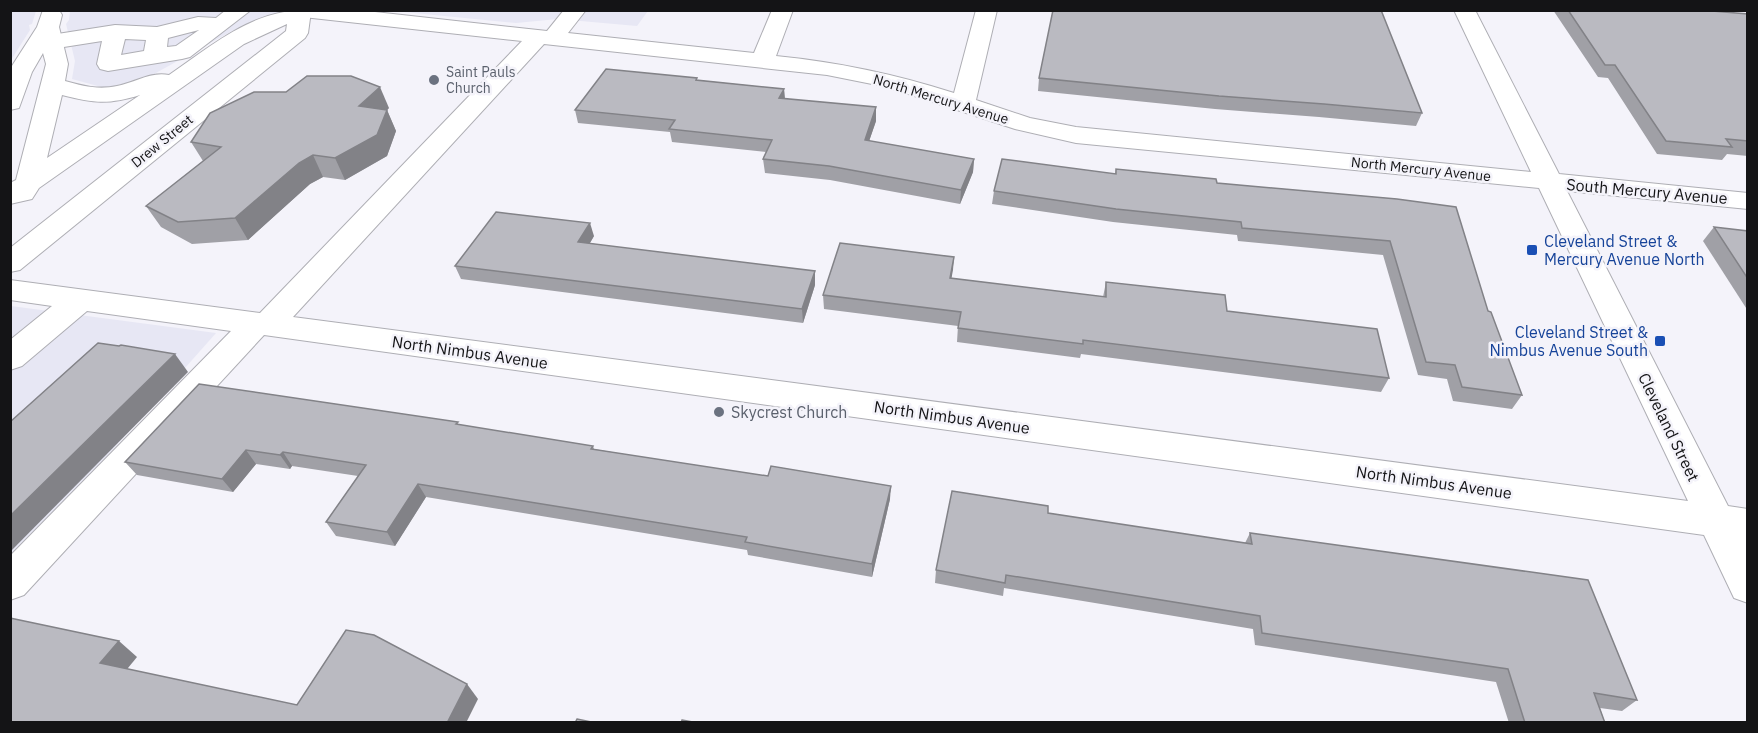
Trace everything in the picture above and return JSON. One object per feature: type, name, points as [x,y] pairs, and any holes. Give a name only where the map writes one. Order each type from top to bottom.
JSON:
[{"type":"street","points":[[19,190],[228,32],[241,10]]},
{"type":"street","name":"North Mercury Avenue","points":[[294,10],[425,17],[546,37],[763,59],[827,68],[892,81],[1024,124],[1076,135],[1547,182]]},
{"type":"street","points":[[10,583],[262,324],[546,37],[576,10]]},
{"type":"street","points":[[763,59],[783,10]]},
{"type":"street","points":[[963,104],[987,10]]},
{"type":"street","name":"Cleveland Street","points":[[1464,10],[1547,182],[1731,523],[1748,585]]},
{"type":"street","points":[[115,32],[108,64],[182,52],[228,32],[300,11]]},
{"type":"street","name":"Drew Street","points":[[10,263],[297,33],[300,11]]},
{"type":"street","points":[[51,26],[158,34],[198,23],[228,32]]},
{"type":"street","points":[[10,212],[19,190],[57,64],[51,26]]},
{"type":"street","points":[[10,103],[20,72],[51,26]]},
{"type":"street","points":[[52,85],[94,96],[121,93],[154,84],[228,32]]},
{"type":"street","points":[[155,56],[158,34]]},
{"type":"street","name":"South Mercury Avenue","points":[[1547,182],[1748,201]]},
{"type":"street","name":"North Nimbus Avenue","points":[[10,290],[1731,523]]},
{"type":"street","points":[[10,358],[81,299]]},
{"type":"shaded area","points":[[11,10],[36,11],[32,24],[29,25],[30,30],[11,60]]},
{"type":"shaded area","points":[[70,11],[283,11],[232,31],[145,79],[105,88],[72,79],[75,61],[66,24]]},
{"type":"shaded area","points":[[394,11],[648,11],[637,26],[558,19],[516,23]]},
{"type":"shaded area","points":[[11,306],[216,333],[11,564]]},
{"type":"building","points":[[1053,10],[1381,10],[1422,113],[1039,78]]},
{"type":"building","points":[[1568,10],[1700,10],[1748,14],[1748,141],[1726,139],[1732,147],[1666,141],[1615,65],[1605,65]]},
{"type":"building","points":[[606,69],[784,89],[779,98],[876,107],[865,140],[974,159],[961,190],[829,166],[763,159],[772,140],[669,129],[675,120],[575,110]]},
{"type":"building","points":[[307,76],[351,76],[380,87],[359,106],[387,110],[377,135],[335,158],[313,155],[299,163],[235,218],[178,222],[146,206],[221,147],[191,142],[210,113],[254,92],[286,92]]},
{"type":"building","points":[[1002,159],[1116,174],[1116,169],[1216,179],[1217,183],[1397,199],[1456,207],[1488,311],[1491,312],[1522,395],[1462,387],[1455,365],[1426,362],[1390,241],[1242,228],[1241,222],[1116,209],[994,191]]},
{"type":"building","points":[[496,212],[590,223],[578,242],[815,271],[802,309],[455,266]]},
{"type":"building","points":[[1714,227],[1748,231],[1748,279]]},
{"type":"building","points":[[840,243],[954,257],[950,278],[1106,297],[1106,282],[1225,295],[1227,311],[1377,329],[1389,378],[1083,340],[1083,344],[958,328],[961,312],[823,295]]},
{"type":"building","points":[[98,343],[175,354],[10,516],[10,422]]},
{"type":"building","points":[[199,384],[458,422],[456,424],[593,446],[591,449],[768,476],[771,466],[891,486],[872,564],[745,542],[747,537],[418,484],[387,532],[326,522],[366,465],[283,452],[280,455],[246,450],[222,479],[125,462]]},
{"type":"building","points":[[952,491],[1048,506],[1048,513],[1252,544],[1250,533],[1588,580],[1637,700],[1594,693],[1605,723],[1525,723],[1508,669],[1262,633],[1260,616],[1006,575],[1005,583],[936,570]]},
{"type":"building","points":[[10,618],[119,641],[100,663],[297,705],[346,630],[374,635],[467,684],[447,723],[10,723]]},
{"type":"building","points":[[577,719],[596,723],[575,723]]},
{"type":"building","points":[[682,720],[698,723],[681,723]]},
{"type":"place","name":"Saint Pauls Church","points":[[434,80]]},
{"type":"place","name":"Cleveland Street & Mercury Avenue North","points":[[1532,250]]},
{"type":"place","name":"Cleveland Street & Nimbus Avenue South","points":[[1660,341]]},
{"type":"place","name":"Skycrest Church","points":[[719,412]]}]
